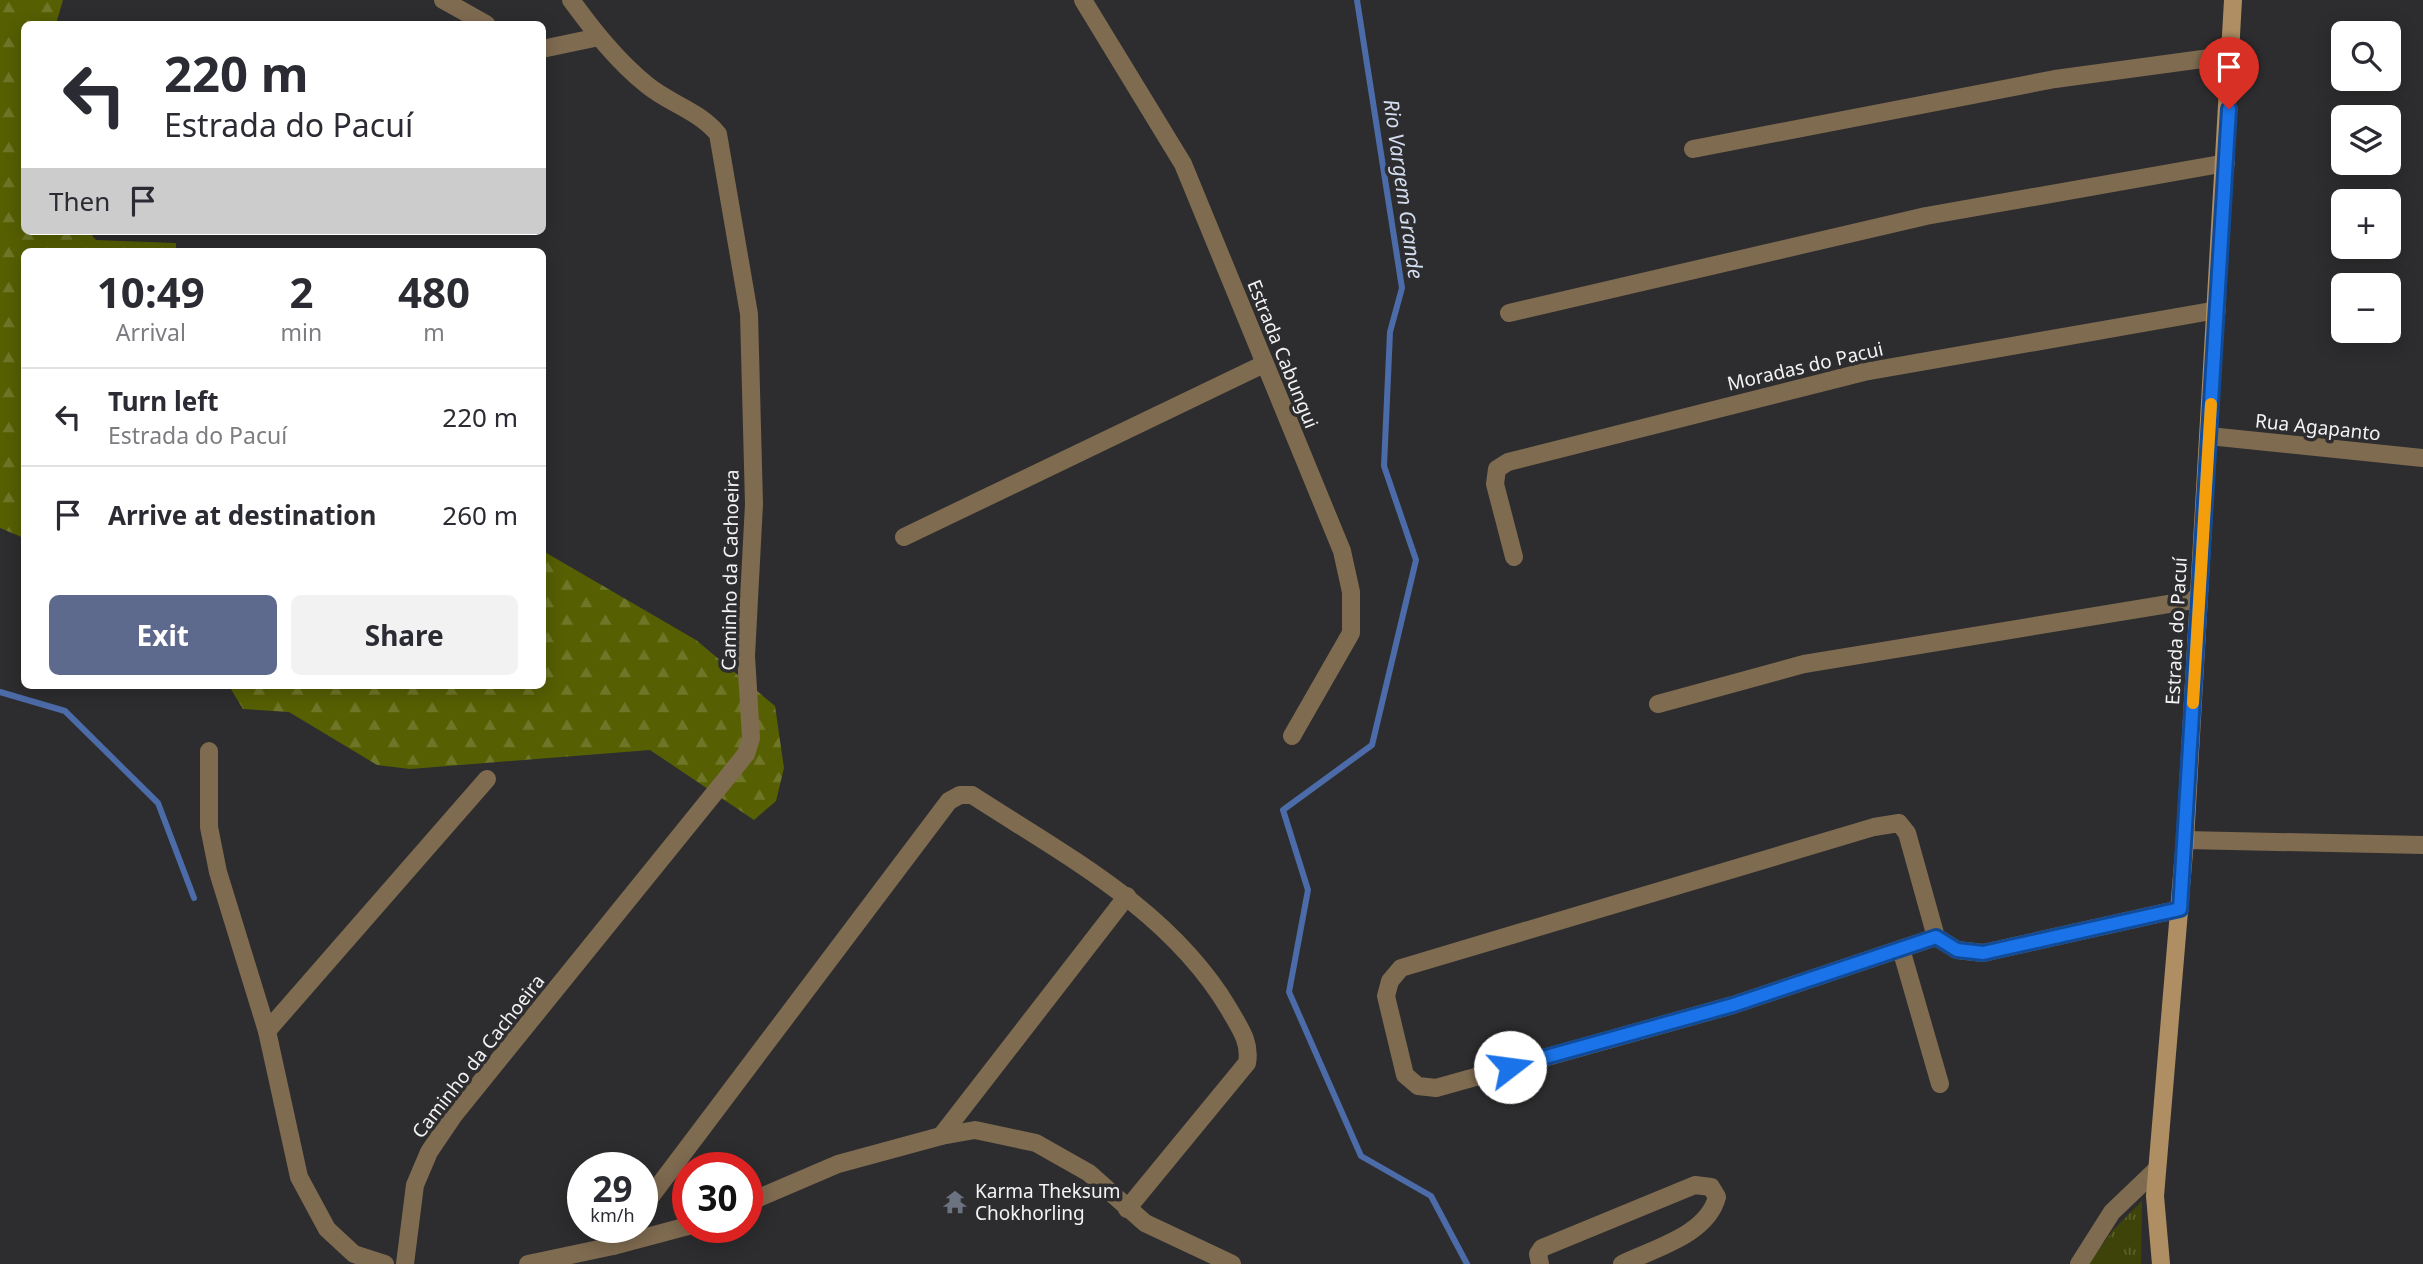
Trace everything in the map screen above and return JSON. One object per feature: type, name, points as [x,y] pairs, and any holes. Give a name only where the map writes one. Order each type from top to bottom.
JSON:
[{"type":"street","points":[[443,0],[481,21]]},
{"type":"street","name":"Caminho da Cachoeira","points":[[405,1264],[415,1185],[429,1152],[454,1115],[746,754],[751,738],[746,656],[754,504],[750,314],[718,134],[705,119],[648,86],[598,37],[571,0]]},
{"type":"street","name":"Estrada Cabungui","points":[[1083,0],[1183,164],[1342,551],[1351,592],[1351,633],[1292,736]]},
{"type":"street","name":"Estrada do Pacuí","points":[[2161,1264],[2155,1196],[2185,840],[2226,163],[2233,0]]},
{"type":"street","points":[[546,48],[598,37]]},
{"type":"street","points":[[1693,149],[2054,79],[2231,55]]},
{"type":"street","points":[[1509,313],[1926,216],[2226,163]]},
{"type":"street","name":"Moradas do Pacui","points":[[1514,557],[1495,484],[1497,469],[1508,462],[1864,372],[2217,310]]},
{"type":"street","points":[[904,537],[1264,363]]},
{"type":"street","name":"Rua Agapanto","points":[[2209,436],[2423,458]]},
{"type":"street","points":[[1658,704],[1804,664],[2199,599]]},
{"type":"street","points":[[209,751],[209,827],[218,872],[267,1031],[299,1177],[327,1229],[354,1254],[385,1264]]},
{"type":"street","points":[[267,1031],[487,779]]},
{"type":"street","points":[[658,1187],[949,801],[960,795],[972,795],[1127,896],[1188,954],[1220,995],[1249,1049],[1247,1063],[1127,1209]]},
{"type":"street","points":[[1936,937],[1733,1005],[1436,1088],[1418,1086],[1405,1075],[1386,996],[1390,981],[1401,968],[1861,831],[1899,823],[1907,832],[1936,937],[1957,950],[1983,953],[2180,909]]},
{"type":"street","points":[[2185,840],[2423,845]]},
{"type":"street","points":[[941,1136],[1127,896]]},
{"type":"street","points":[[1901,949],[1941,1084]]},
{"type":"street","points":[[763,1196],[838,1164],[941,1136],[975,1130],[1036,1143],[1089,1173],[1145,1223],[1232,1264]]},
{"type":"street","points":[[2079,1264],[2112,1212],[2157,1169]]},
{"type":"street","points":[[1540,1264],[1538,1254],[1542,1248],[1695,1185],[1710,1187],[1717,1197],[1713,1212],[1697,1228],[1622,1264]]},
{"type":"street","points":[[528,1264],[672,1230]]},
{"type":"green space","points":[[0,0],[63,0],[57,21],[21,21],[21,235],[92,235],[96,240],[176,243],[176,248],[21,248],[21,537],[0,528]]},
{"type":"green space","points":[[546,553],[696,640],[775,706],[784,768],[776,801],[754,820],[650,750],[410,769],[377,765],[289,712],[243,709],[231,689],[546,689]]},
{"type":"green space","points":[[2142,1201],[2141,1264],[2088,1264],[2114,1229]]},
{"type":"waterway","name":"Rio Vargem Grande","points":[[1357,0],[1402,288],[1390,332],[1384,466],[1416,560],[1372,745],[1283,810],[1308,890],[1289,992],[1361,1156],[1431,1196],[1467,1264]]},
{"type":"waterway","points":[[0,692],[65,711],[158,803],[194,898]]},
{"type":"slow traffic","points":[[2193,703],[2211,404]]},
{"type":"place","name":"Karma Theksum Chokhorling","points":[[955,1202]]},
{"type":"route","points":[[1510,1067],[1733,1005],[1936,937],[1957,950],[1983,953],[2180,909],[2229,109]]}]
